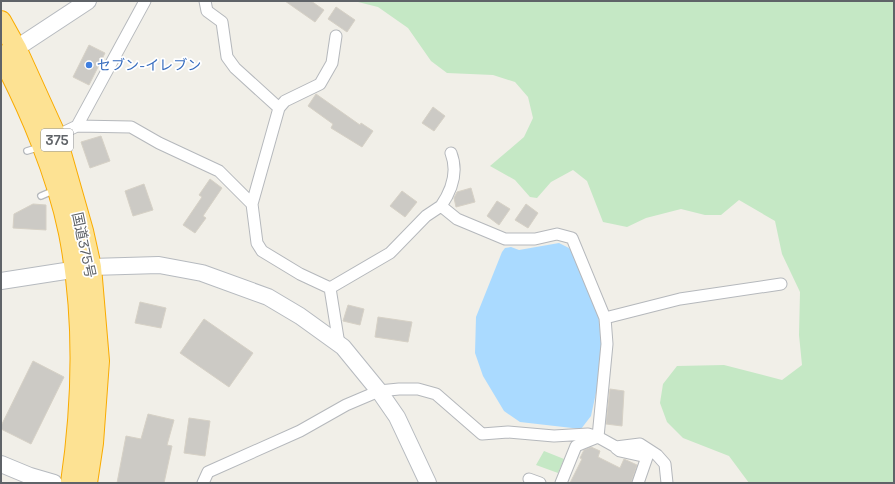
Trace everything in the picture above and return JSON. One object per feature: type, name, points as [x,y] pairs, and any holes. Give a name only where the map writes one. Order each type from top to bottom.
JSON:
[{"type":"highway","name":"国道375号","points":[[1,21],[5,54],[42,144],[83,231],[81,360],[77,442],[71,483]]},
{"type":"highway","name":"国道375号","points":[[42,144],[50,193],[69,233],[83,268],[98,361],[93,443],[87,483]]},
{"type":"street","points":[[5,54],[88,1]]},
{"type":"street","points":[[77,126],[145,1]]},
{"type":"street","points":[[205,1],[208,11],[222,22],[227,57],[235,68],[279,108]]},
{"type":"street","points":[[330,288],[300,274],[262,251],[257,243],[252,204],[279,108],[285,101],[320,84],[332,63],[336,36]]},
{"type":"street","points":[[42,144],[77,126],[131,127],[159,143],[220,171],[252,204]]},
{"type":"street","points":[[330,288],[390,253],[426,216],[441,206],[447,197],[454,178],[453,158],[451,153]]},
{"type":"street","points":[[441,206],[457,219],[505,239],[535,239],[557,234],[572,238],[605,318],[607,344],[598,437]]},
{"type":"street","points":[[1,281],[83,268],[159,265],[202,273],[268,297],[300,316],[343,347],[379,391],[397,418],[428,483]]},
{"type":"street","points":[[605,318],[680,299],[781,284]]},
{"type":"street","points":[[330,288],[338,338],[337,343]]},
{"type":"street","points":[[203,483],[208,472],[300,431],[346,405],[379,391],[400,388],[418,389],[436,394],[482,434],[508,432],[554,436],[588,434],[598,437],[620,451],[647,457],[638,483]]},
{"type":"street","points":[[561,483],[576,446],[598,437]]},
{"type":"street","points":[[616,448],[640,444],[657,455],[665,464],[667,483]]},
{"type":"street","points":[[1,464],[30,476],[54,483]]},
{"type":"street","points":[[528,479],[540,483]]},
{"type":"green space","points":[[354,1],[894,1],[894,483],[749,483],[729,456],[683,438],[667,422],[660,403],[663,384],[677,366],[724,365],[782,380],[802,365],[799,335],[800,292],[782,254],[775,221],[739,200],[721,215],[705,215],[681,209],[646,218],[627,227],[603,222],[587,181],[573,170],[551,182],[537,198],[530,197],[515,180],[490,166],[524,137],[533,118],[528,97],[515,82],[493,75],[447,73],[431,61],[408,28],[378,7]]},
{"type":"green space","points":[[544,451],[564,459],[558,473],[536,465]]},
{"type":"water","points":[[559,243],[569,248],[578,261],[598,314],[601,335],[602,365],[591,416],[581,429],[520,422],[504,411],[483,376],[475,353],[476,317],[502,252],[505,248],[511,247],[519,250]]},
{"type":"building","points":[[285,1],[311,1],[324,10],[315,22]]},
{"type":"building","points":[[336,7],[355,20],[347,32],[328,19]]},
{"type":"building","name":"セブン-イレブン","points":[[89,45],[105,53],[89,85],[73,77]]},
{"type":"building","points":[[316,94],[360,125],[361,123],[373,131],[362,147],[331,128],[333,124],[308,106]]},
{"type":"building","points":[[433,107],[445,116],[434,131],[422,123]]},
{"type":"building","points":[[101,136],[110,161],[90,168],[81,142]]},
{"type":"building","points":[[210,179],[222,188],[203,216],[206,218],[195,233],[183,225],[202,197],[199,195]]},
{"type":"building","points":[[144,184],[153,210],[133,216],[125,191]]},
{"type":"building","points":[[471,188],[475,202],[456,207],[454,198],[457,192]]},
{"type":"building","points":[[402,191],[417,202],[405,217],[390,206]]},
{"type":"building","points":[[497,201],[510,209],[499,225],[487,216]]},
{"type":"building","points":[[33,204],[46,205],[46,230],[13,228],[14,214]]},
{"type":"building","points":[[526,204],[538,213],[528,228],[515,220]]},
{"type":"building","points":[[140,302],[166,308],[161,328],[135,323]]},
{"type":"building","points":[[348,305],[364,309],[360,325],[343,321]]},
{"type":"building","points":[[378,317],[412,322],[408,342],[375,337]]},
{"type":"building","points":[[204,319],[253,353],[229,387],[180,353]]},
{"type":"building","points":[[33,361],[64,377],[31,444],[1,429],[1,426]]},
{"type":"building","points":[[610,389],[624,391],[622,426],[606,424]]},
{"type":"building","points":[[148,414],[174,420],[167,445],[172,446],[164,483],[117,483],[126,436],[141,439]]},
{"type":"building","points":[[189,418],[210,421],[205,456],[184,453]]},
{"type":"building","points":[[591,447],[600,451],[598,457],[620,468],[624,459],[637,465],[631,483],[570,483],[582,459],[580,458],[584,450]]},
{"type":"place","name":"セブン-イレブン","points":[[89,65]]}]
